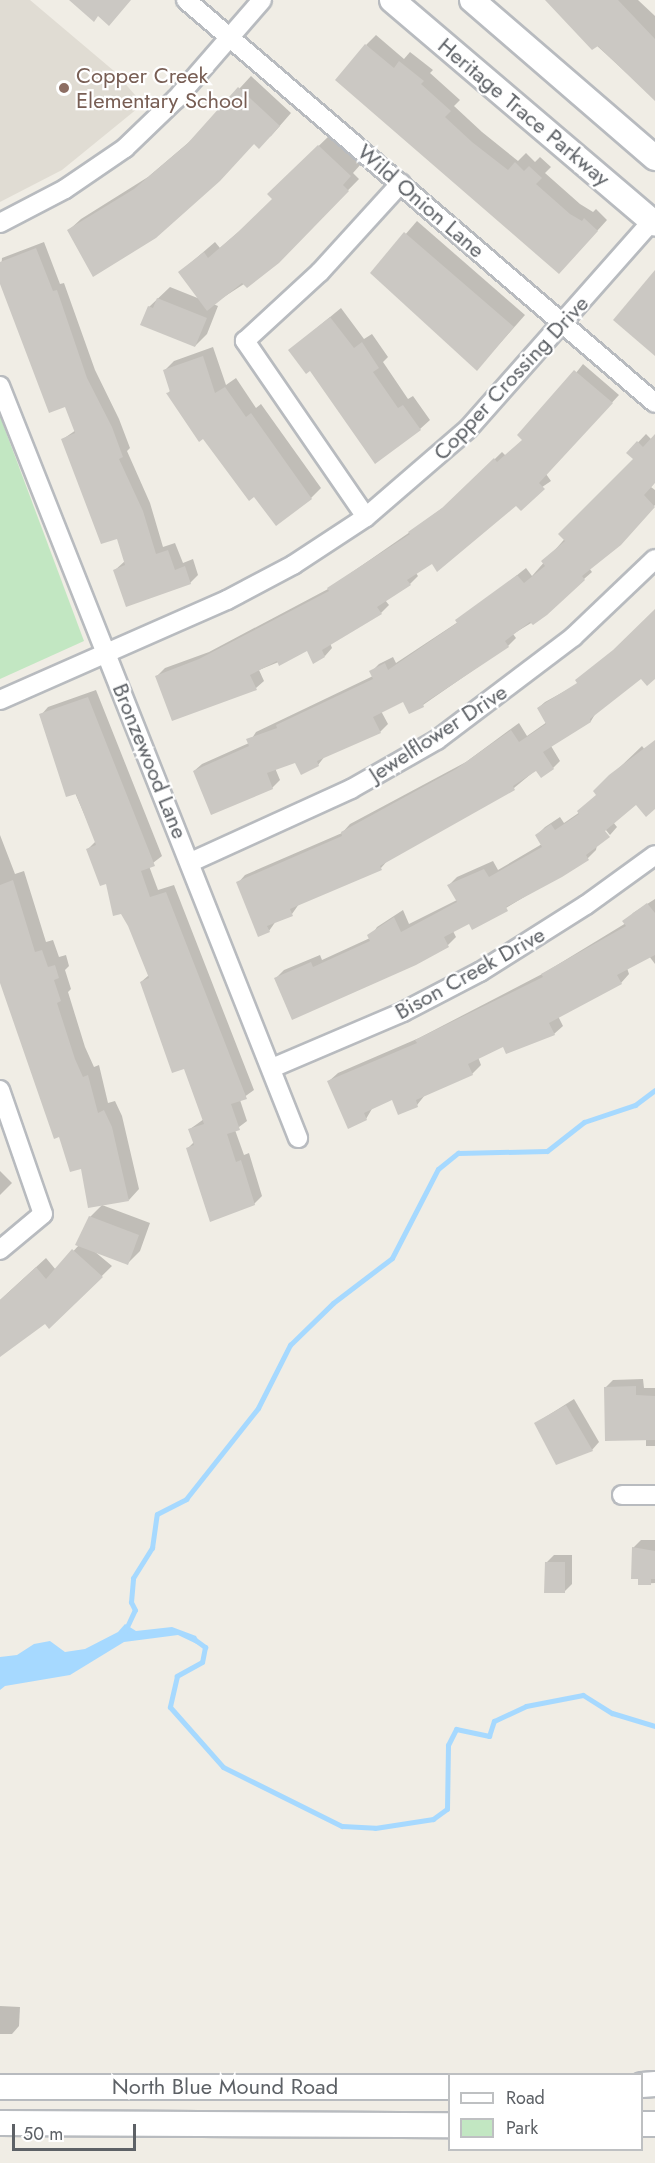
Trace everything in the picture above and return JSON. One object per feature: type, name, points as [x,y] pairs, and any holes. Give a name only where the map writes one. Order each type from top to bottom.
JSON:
[{"type":"main road","name":"Heritage Trace Parkway","points":[[392,0],[654,221]]},
{"type":"main road","points":[[472,0],[655,158]]},
{"type":"main road","name":"North Blue Mound Road","points":[[0,2087],[448,2087]]},
{"type":"main road","name":"North Blue Mound Road","points":[[0,2123],[448,2125]]},
{"type":"street","name":"Wild Onion Lane","points":[[186,0],[655,403]]},
{"type":"street","points":[[0,223],[65,189],[125,148],[153,123],[262,0]]},
{"type":"street","points":[[366,517],[245,341],[320,272],[401,183]]},
{"type":"street","name":"Copper Crossing Drive","points":[[0,700],[255,586],[366,517],[468,429],[564,325],[654,221]]},
{"type":"street","name":"Bronzewood Lane","points":[[0,386],[191,862],[298,1138]]},
{"type":"street","name":"Jewelflower Drive","points":[[191,862],[334,798],[437,740],[573,637],[655,559]]},
{"type":"street","name":"Bison Creek Drive","points":[[272,1068],[403,1012],[480,972],[586,905],[655,855]]},
{"type":"street","points":[[0,1090],[42,1214],[0,1250]]},
{"type":"street","points":[[622,1495],[655,1495]]},
{"type":"shaded area","name":"Copper Creek Elementary School","points":[[0,0],[30,0],[114,71],[143,104],[62,170],[0,202]]},
{"type":"green space","points":[[0,416],[84,641],[0,679]]},
{"type":"water","points":[[125,1624],[136,1631],[172,1627],[196,1636],[201,1646],[178,1635],[124,1642],[70,1675],[5,1686],[0,1690],[0,1657],[17,1655],[34,1644],[50,1641],[65,1652],[85,1649],[118,1632]]},
{"type":"building","points":[[69,0],[131,0],[109,26],[98,16],[94,22]]},
{"type":"building","points":[[545,0],[618,0],[655,39],[655,101],[598,46],[592,50]]},
{"type":"building","points":[[365,44],[394,68],[399,61],[424,81],[421,84],[451,111],[445,117],[472,142],[508,170],[515,162],[524,171],[529,166],[542,178],[536,184],[570,214],[582,221],[584,218],[598,231],[559,274],[335,80]]},
{"type":"building","points":[[238,87],[280,126],[259,149],[254,144],[220,181],[156,238],[93,277],[67,230],[134,189],[187,144]]},
{"type":"building","points":[[318,145],[351,176],[343,185],[349,191],[279,263],[247,288],[242,283],[207,311],[178,272],[204,252],[208,258],[238,232],[272,199],[267,194]]},
{"type":"building","points":[[404,232],[514,327],[477,371],[370,273]]},
{"type":"building","points":[[36,248],[53,291],[57,290],[87,378],[112,427],[123,457],[119,459],[143,511],[156,554],[168,550],[175,570],[185,566],[191,584],[126,607],[113,570],[125,565],[117,539],[101,544],[61,439],[75,433],[65,407],[49,413],[0,284],[0,262]]},
{"type":"building","points":[[655,270],[655,356],[613,320]]},
{"type":"building","points":[[157,298],[207,318],[195,347],[140,325],[148,306],[153,308]]},
{"type":"building","points":[[330,317],[354,348],[362,342],[379,368],[373,372],[398,408],[403,405],[421,430],[375,464],[310,371],[306,374],[288,350]]},
{"type":"building","points":[[203,356],[215,393],[225,387],[246,417],[251,413],[312,499],[276,526],[254,497],[249,501],[203,439],[199,442],[166,393],[170,392],[163,370]]},
{"type":"building","points":[[574,370],[613,403],[539,483],[545,489],[521,511],[516,506],[437,572],[432,564],[407,580],[411,585],[377,607],[382,614],[322,650],[325,657],[313,664],[307,651],[279,666],[277,661],[250,675],[257,690],[172,721],[155,676],[199,659],[329,591],[327,588],[410,534],[408,532],[442,508],[494,458],[497,462],[522,440],[517,435]]},
{"type":"building","points":[[655,434],[655,483],[644,495],[655,507],[621,545],[582,576],[585,580],[547,615],[533,625],[530,622],[505,641],[509,647],[423,704],[424,707],[409,714],[403,702],[373,717],[381,733],[317,761],[319,766],[301,775],[295,763],[267,773],[273,789],[211,815],[193,771],[249,746],[246,739],[277,728],[276,725],[373,679],[369,671],[385,663],[388,670],[457,623],[455,620],[517,575],[524,583],[545,566],[541,561],[565,541],[558,534],[633,459],[626,453],[637,441],[643,447]]},
{"type":"building","points":[[655,609],[655,679],[647,686],[641,679],[590,719],[591,722],[543,752],[554,769],[541,778],[536,771],[513,786],[515,790],[380,866],[382,870],[290,909],[293,916],[267,926],[270,932],[258,937],[236,882],[342,836],[341,832],[456,769],[511,730],[519,742],[546,724],[537,708],[577,683],[575,680],[613,650]]},
{"type":"building","points":[[88,697],[155,866],[141,871],[150,897],[166,892],[247,1099],[231,1104],[240,1130],[227,1134],[236,1162],[241,1160],[255,1205],[210,1222],[186,1148],[194,1145],[188,1129],[204,1124],[184,1069],[172,1073],[140,982],[149,978],[128,926],[121,914],[113,916],[106,884],[100,886],[86,849],[96,845],[76,794],[66,797],[39,714]]},
{"type":"building","points":[[655,740],[655,809],[646,817],[636,805],[605,831],[610,837],[586,855],[589,860],[506,907],[508,911],[472,930],[469,924],[444,937],[449,947],[416,965],[292,1020],[274,978],[311,962],[313,967],[370,941],[367,935],[394,917],[401,932],[457,902],[447,885],[484,869],[489,877],[542,847],[535,835],[551,824],[555,830],[579,814],[577,811],[596,795],[593,791],[609,775]]},
{"type":"building","points":[[13,880],[35,952],[42,950],[48,967],[55,965],[59,978],[54,980],[61,1001],[57,1003],[75,1059],[83,1077],[88,1075],[98,1113],[104,1110],[112,1127],[129,1201],[88,1208],[81,1169],[70,1172],[59,1137],[54,1139],[0,983],[0,885]]},
{"type":"building","points":[[647,903],[655,913],[655,955],[617,975],[622,984],[549,1023],[555,1035],[506,1054],[503,1047],[468,1064],[473,1075],[416,1100],[418,1107],[398,1115],[392,1100],[364,1113],[367,1120],[348,1129],[327,1081],[417,1043],[415,1040],[543,977],[541,974],[626,926],[622,921]]},
{"type":"building","points":[[89,1216],[139,1235],[128,1265],[75,1245]]},
{"type":"building","points":[[72,1249],[103,1277],[49,1329],[45,1324],[0,1357],[0,1300],[36,1267],[46,1279]]},
{"type":"building","points":[[636,1386],[636,1395],[655,1396],[655,1440],[605,1441],[604,1387]]},
{"type":"building","points":[[566,1405],[593,1451],[556,1465],[534,1423]]},
{"type":"building","points":[[632,1547],[655,1551],[655,1579],[651,1579],[651,1585],[638,1585],[638,1579],[631,1579]]},
{"type":"building","points":[[545,1562],[565,1562],[565,1593],[544,1593]]},
{"type":"waterway","points":[[125,1631],[135,1610],[131,1602],[133,1578],[152,1548],[157,1514],[186,1499],[258,1408],[290,1345],[333,1303],[392,1258],[438,1169],[458,1153],[547,1151],[584,1122],[635,1105],[655,1090]]},
{"type":"waterway","points":[[194,1639],[205,1647],[202,1662],[177,1676],[170,1707],[223,1767],[342,1826],[375,1828],[433,1819],[447,1809],[448,1745],[456,1729],[489,1736],[494,1721],[526,1706],[583,1695],[612,1713],[655,1726]]},
{"type":"place","name":"Copper Creek Elementary School","points":[[64,88]]}]
